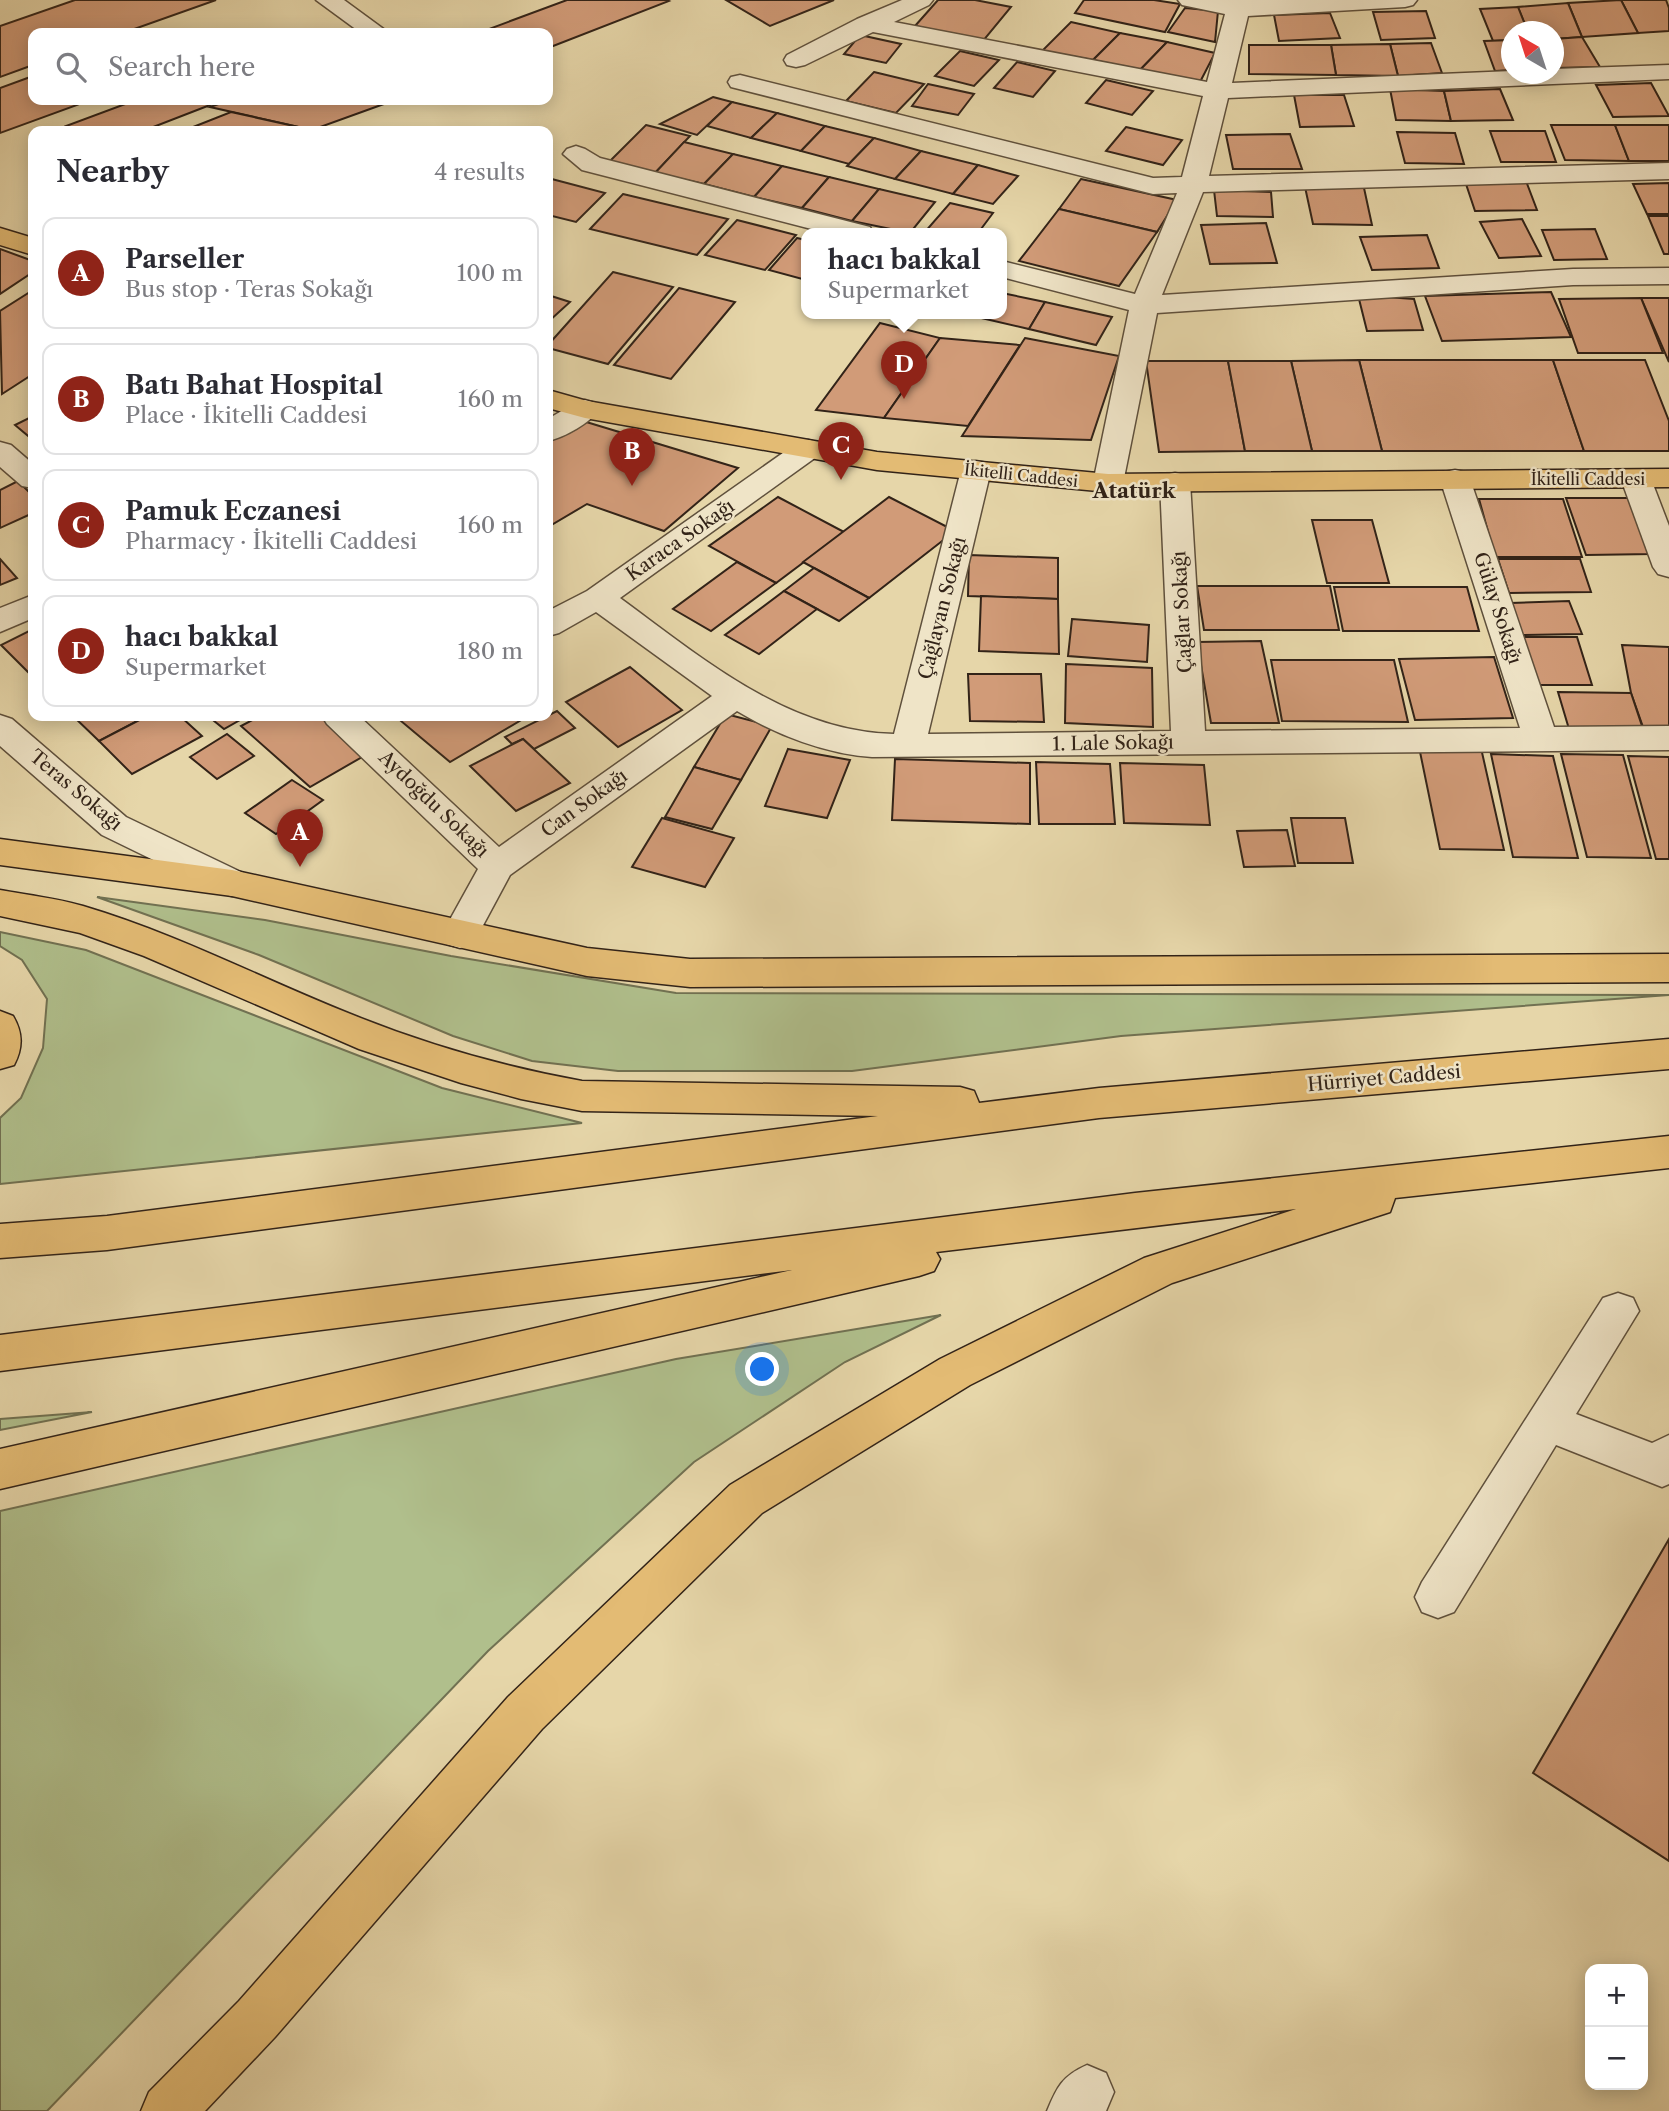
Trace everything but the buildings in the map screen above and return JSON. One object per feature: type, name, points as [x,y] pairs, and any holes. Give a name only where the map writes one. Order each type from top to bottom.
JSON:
[{"type":"main road","points":[[0,236],[28,245]]},
{"type":"main road","name":"İkitelli Caddesi","points":[[553,400],[585,409],[877,461],[1108,483],[1669,478]]},
{"type":"main road","points":[[0,852],[232,883],[587,962],[690,973],[1669,968]]},
{"type":"main road","points":[[0,903],[91,922],[213,968],[343,1027],[436,1061],[521,1086],[582,1096],[1099,1103]]},
{"type":"main road","points":[[0,1026],[0,1054]]},
{"type":"main road","name":"Hürriyet Caddesi","points":[[1099,1103],[1669,1054]]},
{"type":"main road","points":[[0,1241],[107,1233],[1099,1103]]},
{"type":"main road","points":[[0,1353],[1135,1210],[1669,1152]]},
{"type":"main road","points":[[168,2111],[257,2019],[525,1713],[746,1499],[955,1372],[1159,1270],[1455,1175]]},
{"type":"main road","points":[[0,1469],[1135,1210]]},
{"type":"street","points":[[328,0],[370,28]]},
{"type":"street","points":[[796,60],[866,24],[921,0]]},
{"type":"street","points":[[1189,0],[1239,4],[1405,0]]},
{"type":"street","points":[[1108,483],[1144,305],[1194,183],[1239,4]]},
{"type":"street","points":[[866,24],[1217,91],[1669,72]]},
{"type":"street","points":[[740,82],[1153,186],[1669,171]]},
{"type":"street","points":[[576,154],[591,164],[841,228]]},
{"type":"street","points":[[1007,270],[1144,305],[1573,277],[1669,276]]},
{"type":"street","points":[[553,429],[585,409]]},
{"type":"street","name":"Karaca Sokağı","points":[[553,622],[598,598],[808,449]]},
{"type":"street","points":[[0,451],[28,475]]},
{"type":"street","name":"Çağlayan Sokağı","points":[[908,746],[976,470]]},
{"type":"street","name":"Gülay Sokağı","points":[[1455,479],[1540,737]]},
{"type":"street","points":[[1636,479],[1669,567]]},
{"type":"street","name":"Çağlar Sokağı","points":[[1175,482],[1189,742]]},
{"type":"street","name":"1. Lale Sokağı","points":[[598,598],[735,696],[795,725],[858,744],[908,746],[1540,737],[1669,738]]},
{"type":"street","points":[[0,621],[28,607]]},
{"type":"street","name":"Can Sokağı","points":[[460,934],[497,866],[735,696]]},
{"type":"street","name":"Aydoğdu Sokağı","points":[[361,721],[497,866]]},
{"type":"street","name":"Teras Sokağı","points":[[0,727],[114,826],[232,883]]},
{"type":"street","points":[[1438,1597],[1618,1311]]},
{"type":"street","points":[[1547,1422],[1662,1467],[1669,1455]]},
{"type":"green space","points":[[97,897],[265,920],[451,956],[676,993],[1669,995],[1121,1036],[852,1071],[618,1071],[532,1061],[453,1036],[259,955]]},
{"type":"green space","points":[[0,932],[86,950],[442,1088],[582,1123],[0,1184],[0,1118],[21,1098],[43,1048],[47,999],[22,960],[0,946]]},
{"type":"green space","points":[[941,1315],[845,1362],[694,1462],[488,1651],[47,2111],[0,2111],[0,1511],[676,1359]]},
{"type":"green space","points":[[92,1412],[0,1430],[0,1419]]},
{"type":"place","name":"hacı bakkal","points":[[904,399]]},
{"type":"place","name":"Pamuk Eczanesi","points":[[841,480]]},
{"type":"place","name":"Batı Bahat Hospital","points":[[632,486]]},
{"type":"place","name":"Parseller","points":[[300,867]]},
{"type":"district","name":"Atatürk","points":[[1134,490]]}]
